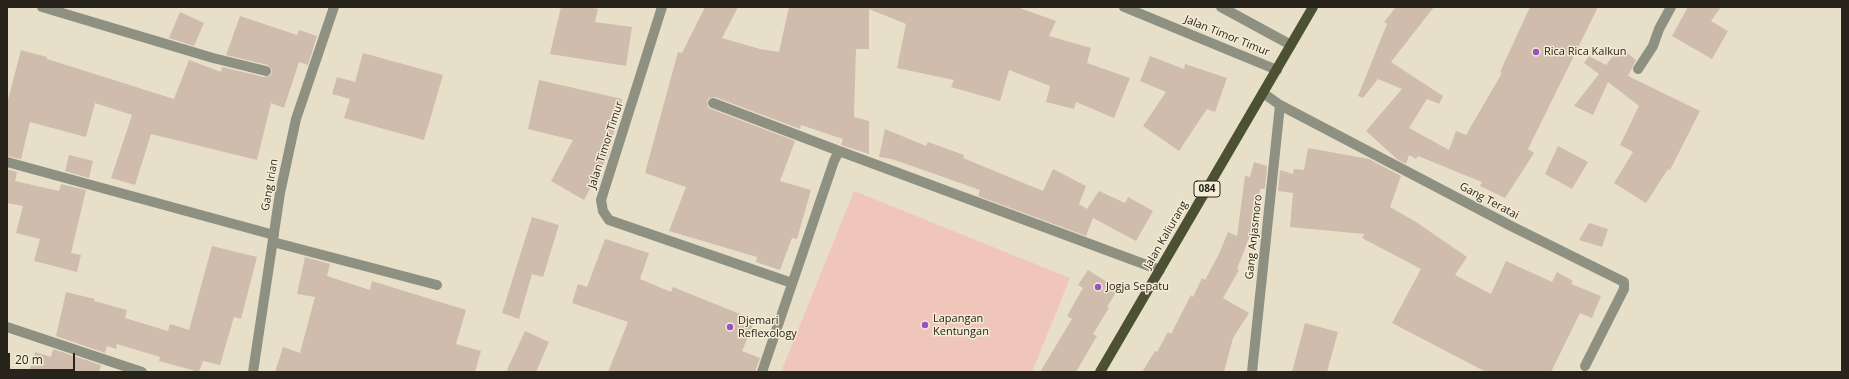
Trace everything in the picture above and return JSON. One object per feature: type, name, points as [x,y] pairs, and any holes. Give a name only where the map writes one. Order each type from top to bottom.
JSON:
[{"type":"main road","name":"Jalan Kaliurang","points":[[1100,372],[1313,7]]},
{"type":"street","points":[[42,7],[213,58],[266,71]]},
{"type":"street","name":"Gang Irian","points":[[253,372],[280,193],[296,119],[334,7]]},
{"type":"street","name":"Jalan Timor Timur","points":[[662,7],[601,200],[603,211],[609,220],[792,283]]},
{"type":"street","name":"Jalan Timor Timur","points":[[1124,7],[1277,70]]},
{"type":"street","points":[[1221,7],[1291,45]]},
{"type":"street","points":[[1638,69],[1653,46],[1659,29],[1671,7]]},
{"type":"street","name":"Gang Teratai","points":[[1263,93],[1280,105],[1511,226],[1624,282],[1624,289],[1585,366]]},
{"type":"street","points":[[713,103],[1160,270]]},
{"type":"street","name":"Gang Anjasmoro","points":[[1252,372],[1280,105]]},
{"type":"street","points":[[762,372],[834,161],[839,151]]},
{"type":"street","points":[[7,162],[438,285]]},
{"type":"street","points":[[7,327],[142,372]]},
{"type":"shaded area","name":"Lapangan Kentungan","points":[[854,191],[1070,278],[1032,372],[781,372]]},
{"type":"building","points":[[561,7],[589,7],[598,9],[595,22],[632,27],[626,66],[550,54]]},
{"type":"building","points":[[705,7],[738,7],[722,38],[760,49],[779,52],[789,7],[1017,7],[1056,21],[1049,36],[1091,48],[1087,63],[1130,78],[1114,118],[1076,102],[1074,109],[1046,102],[1050,86],[1009,70],[1000,101],[951,87],[954,80],[897,68],[906,24],[869,9],[869,49],[856,49],[854,117],[869,121],[869,154],[841,145],[843,139],[801,125],[800,129],[715,97],[709,98],[707,101],[708,107],[711,109],[795,141],[780,181],[811,190],[797,239],[792,238],[780,270],[756,262],[757,257],[669,231],[686,187],[645,173],[678,52],[682,53]]},
{"type":"building","points":[[1396,7],[1434,7],[1391,62],[1443,96],[1439,104],[1427,99],[1409,128],[1449,150],[1456,131],[1466,135],[1502,73],[1500,72],[1530,7],[1598,7],[1528,149],[1534,153],[1505,198],[1480,186],[1482,182],[1418,156],[1416,159],[1409,155],[1406,164],[1398,160],[1366,131],[1402,89],[1378,79],[1363,98],[1358,96],[1387,24],[1384,22]]},
{"type":"building","points":[[1688,7],[1721,7],[1711,21],[1728,31],[1712,59],[1672,36]]},
{"type":"building","points":[[180,12],[204,23],[194,46],[169,38]]},
{"type":"building","points":[[240,16],[297,35],[299,30],[317,36],[308,65],[299,62],[284,108],[271,103],[257,160],[151,134],[135,185],[111,178],[132,115],[95,103],[86,137],[30,122],[21,159],[7,156],[7,104],[21,50],[47,57],[47,59],[174,99],[189,60],[221,72],[222,67],[264,77],[271,75],[272,70],[268,65],[226,55]]},
{"type":"building","points":[[1620,47],[1636,60],[1628,76],[1700,111],[1670,170],[1668,169],[1646,203],[1614,183],[1633,152],[1620,145],[1639,106],[1608,82],[1593,115],[1574,106],[1599,74],[1584,63],[1589,56],[1606,65]]},
{"type":"building","points":[[363,53],[443,75],[424,140],[344,118],[350,99],[332,94],[337,77],[355,82]]},
{"type":"building","points":[[1150,56],[1184,69],[1185,64],[1227,78],[1215,112],[1207,109],[1179,151],[1143,126],[1166,92],[1140,81]]},
{"type":"building","points":[[539,80],[622,99],[608,156],[584,200],[551,181],[573,140],[528,129]]},
{"type":"building","points":[[885,129],[926,146],[928,142],[964,155],[963,158],[1043,191],[1053,169],[1086,186],[1079,204],[1087,209],[1099,191],[1125,203],[1128,197],[1153,211],[1136,241],[1093,218],[1086,236],[978,196],[980,190],[892,159],[879,157]]},
{"type":"building","points":[[1558,146],[1588,162],[1572,189],[1545,174]]},
{"type":"building","points":[[1308,148],[1369,159],[1401,176],[1390,207],[1416,222],[1467,257],[1455,275],[1491,294],[1506,261],[1552,282],[1557,272],[1573,281],[1571,284],[1601,296],[1592,318],[1580,313],[1551,372],[1486,372],[1392,323],[1421,269],[1362,238],[1364,234],[1290,227],[1293,193],[1278,191],[1280,170],[1293,174],[1294,169],[1304,170]]},
{"type":"building","points":[[69,155],[93,161],[89,178],[65,171]]},
{"type":"building","points":[[1254,162],[1267,166],[1265,189],[1260,189],[1256,220],[1237,269],[1239,270],[1223,298],[1249,313],[1233,338],[1224,372],[1142,372],[1155,351],[1157,352],[1168,332],[1171,334],[1191,295],[1193,297],[1202,278],[1205,280],[1219,254],[1228,232],[1237,236],[1245,176],[1250,177]]},
{"type":"building","points":[[7,169],[17,172],[15,181],[59,191],[61,184],[86,190],[71,253],[81,255],[77,272],[34,261],[40,239],[16,233],[23,206],[7,203]]},
{"type":"building","points":[[532,217],[559,225],[543,277],[532,274],[519,319],[502,313]]},
{"type":"building","points":[[1589,223],[1608,229],[1602,247],[1579,240]]},
{"type":"building","points":[[605,239],[649,253],[640,279],[671,292],[673,287],[755,320],[742,351],[760,358],[755,372],[608,372],[628,322],[572,303],[578,284],[587,287]]},
{"type":"building","points":[[212,246],[257,257],[241,319],[234,317],[220,365],[203,361],[199,372],[159,361],[160,357],[117,344],[116,349],[107,346],[105,353],[56,336],[66,292],[95,299],[94,301],[127,310],[125,318],[168,331],[170,324],[189,330]]},
{"type":"building","points":[[305,257],[330,264],[327,276],[370,290],[372,281],[466,310],[456,344],[481,351],[475,372],[275,372],[283,347],[300,353],[315,297],[297,294]]},
{"type":"building","points":[[1088,270],[1118,289],[1107,307],[1109,308],[1093,334],[1097,336],[1076,372],[1040,372],[1072,319],[1067,316],[1083,288],[1078,285]]},
{"type":"building","points":[[1305,323],[1338,332],[1327,372],[1292,372]]},
{"type":"building","points":[[525,331],[549,342],[536,372],[506,372]]},
{"type":"building","points":[[53,349],[101,365],[99,372],[29,372],[35,352],[51,357]]},
{"type":"place","name":"Rica Rica Kalkun","points":[[1536,52]]},
{"type":"place","name":"Jogja Sepatu","points":[[1098,287]]},
{"type":"place","name":"Lapangan Kentungan","points":[[925,325]]},
{"type":"place","name":"Djemari Reflexology","points":[[730,327]]}]
